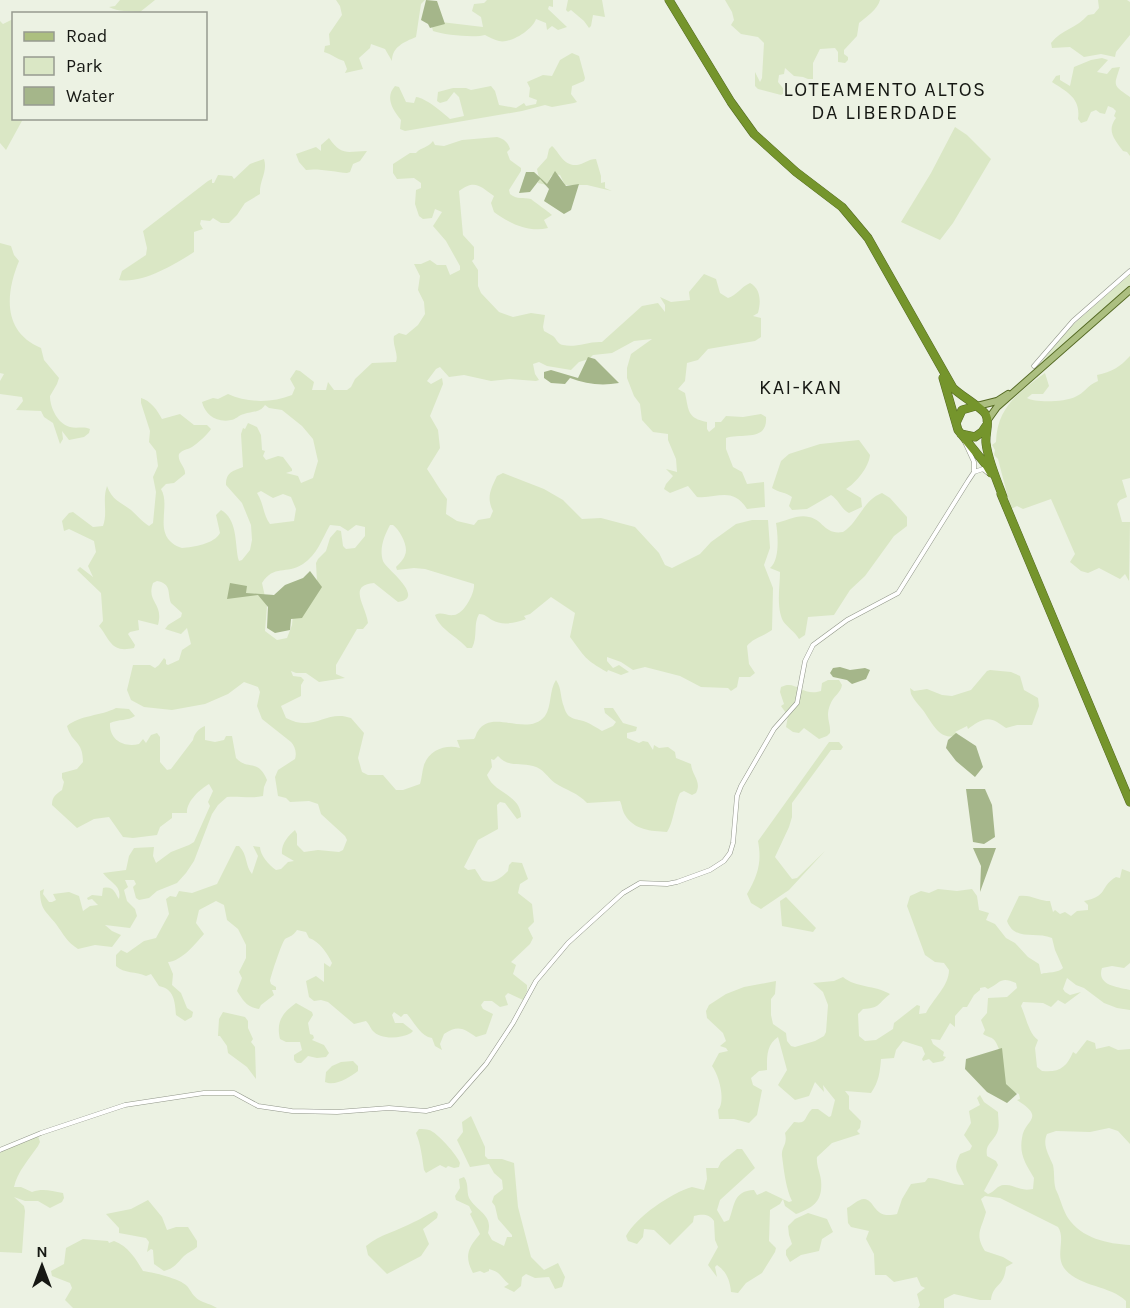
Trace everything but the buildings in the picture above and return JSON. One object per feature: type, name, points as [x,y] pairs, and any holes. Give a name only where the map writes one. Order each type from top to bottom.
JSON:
[{"type":"highway","points":[[669,0],[731,102],[754,134],[796,172],[842,207],[868,238],[957,393],[983,411],[987,423],[987,448],[1003,497]]},
{"type":"highway","points":[[939,365],[956,425],[962,436],[987,466],[1003,497],[1083,688],[1090,711],[1130,791]]},
{"type":"highway","points":[[956,425],[957,417],[962,410],[976,406]]},
{"type":"highway","points":[[962,436],[975,437],[982,432],[987,423]]},
{"type":"highway","points":[[1113,757],[1130,802]]},
{"type":"main road","points":[[987,423],[998,407],[1130,290]]},
{"type":"main road","points":[[976,406],[997,401],[1022,387]]},
{"type":"street","points":[[1034,366],[1067,327],[1130,272]]},
{"type":"street","points":[[0,1150],[41,1133],[119,1107],[204,1093],[234,1093],[258,1106],[300,1112],[361,1111],[379,1108],[426,1111],[450,1105],[486,1064],[513,1023],[536,981],[568,943],[623,893],[640,883],[677,882],[710,870],[724,861],[733,843],[737,796],[741,786],[774,729],[797,703],[809,650],[817,641],[898,592],[906,584],[953,503],[974,472],[975,465],[962,436]]},
{"type":"street","points":[[969,452],[983,469],[992,475]]},
{"type":"street","points":[[974,472],[983,469]]},
{"type":"green space","points":[[120,0],[155,0],[140,12],[120,11],[109,7],[115,6]]},
{"type":"green space","points":[[336,0],[425,0],[421,4],[416,37],[396,49],[392,61],[385,49],[371,44],[370,48],[359,58],[363,69],[345,73],[347,69],[344,61],[324,52],[325,46],[330,45],[329,34],[342,15]]},
{"type":"green space","points":[[487,0],[553,0],[553,7],[549,6],[548,9],[567,27],[558,30],[552,26],[547,30],[546,23],[536,19],[531,27],[521,35],[504,41],[497,41],[485,35],[459,36],[433,31],[432,27],[441,22],[483,27],[481,17],[472,11],[474,4],[484,3]]},
{"type":"green space","points":[[568,0],[602,0],[605,17],[593,15],[589,28],[571,10],[568,12],[566,10]]},
{"type":"green space","points":[[725,0],[880,0],[874,10],[859,23],[857,36],[844,50],[844,54],[848,57],[845,63],[838,62],[838,52],[835,48],[820,49],[813,63],[813,79],[794,76],[785,68],[784,74],[779,75],[778,82],[786,92],[781,95],[758,89],[755,86],[755,72],[760,82],[762,78],[764,43],[758,37],[741,34],[731,25],[734,20]]},
{"type":"green space","points":[[1098,0],[1127,0],[1130,2],[1130,35],[1116,52],[1115,57],[1101,54],[1084,57],[1070,47],[1052,48],[1051,43],[1060,35],[1088,15],[1094,14],[1099,8]]},
{"type":"green space","points":[[12,20],[12,120],[22,120],[6,150],[0,143],[0,21],[3,24]]},
{"type":"green space","points":[[572,53],[579,56],[585,78],[584,81],[572,86],[571,94],[577,102],[552,107],[545,105],[405,131],[400,129],[401,120],[390,99],[395,86],[399,87],[406,102],[414,103],[416,97],[420,98],[450,119],[464,116],[459,97],[454,92],[447,101],[440,103],[437,101],[438,92],[453,88],[471,90],[491,86],[499,105],[516,108],[524,103],[526,106],[536,104],[537,100],[529,97],[530,88],[527,82],[543,75],[552,76],[560,60]]},
{"type":"green space","points":[[1102,58],[1108,60],[1097,72],[1107,74],[1112,68],[1120,67],[1116,85],[1130,97],[1130,156],[1123,151],[1113,135],[1112,127],[1116,111],[1113,108],[1108,106],[1105,114],[1096,110],[1091,112],[1087,121],[1081,123],[1072,96],[1052,82],[1056,76],[1060,75],[1060,80],[1070,86],[1074,67]]},
{"type":"green space","points":[[955,127],[967,135],[991,159],[953,223],[940,240],[901,222],[931,173]]},
{"type":"green space","points":[[497,137],[505,141],[510,149],[507,152],[510,160],[521,168],[509,190],[510,194],[518,198],[531,199],[552,215],[544,220],[548,228],[527,228],[506,220],[494,212],[491,203],[494,196],[481,187],[469,185],[459,191],[463,235],[474,247],[472,261],[478,270],[478,286],[481,293],[499,312],[513,317],[531,313],[545,315],[544,331],[553,336],[558,343],[573,346],[602,342],[642,306],[658,303],[665,312],[665,305],[660,297],[671,302],[690,300],[689,292],[704,274],[716,279],[720,293],[728,298],[750,283],[754,286],[760,305],[758,313],[753,316],[761,318],[761,337],[755,341],[708,349],[698,360],[687,363],[685,381],[678,389],[685,393],[692,416],[707,422],[709,432],[715,427],[715,422],[721,422],[726,416],[743,417],[761,414],[766,417],[766,425],[758,433],[726,438],[726,449],[733,467],[742,472],[747,484],[764,482],[765,507],[747,509],[736,498],[724,495],[697,497],[688,486],[670,493],[664,489],[673,476],[666,469],[677,472],[676,459],[668,440],[668,434],[653,432],[642,420],[640,404],[627,378],[631,354],[652,339],[634,341],[612,353],[593,355],[579,362],[571,370],[547,366],[539,362],[533,364],[539,380],[536,381],[510,379],[491,381],[464,375],[449,377],[440,367],[436,369],[427,381],[431,384],[442,378],[443,384],[430,416],[438,430],[440,448],[427,469],[447,499],[446,514],[457,521],[474,525],[478,520],[490,518],[493,511],[490,501],[491,489],[497,476],[503,473],[544,489],[563,500],[582,519],[601,518],[635,527],[659,553],[665,565],[672,568],[700,554],[711,542],[736,524],[752,520],[768,520],[770,548],[764,565],[773,588],[772,630],[747,646],[749,664],[755,673],[750,677],[739,677],[737,687],[731,691],[728,688],[701,687],[680,676],[645,667],[633,670],[607,657],[607,661],[613,668],[619,665],[629,672],[621,675],[608,670],[607,672],[586,657],[570,637],[575,613],[551,597],[530,614],[524,616],[526,619],[518,622],[500,623],[479,614],[474,644],[472,648],[467,648],[441,625],[435,615],[458,614],[471,598],[474,584],[425,569],[397,570],[396,567],[404,557],[406,548],[398,531],[390,525],[383,543],[383,561],[407,589],[406,599],[398,602],[374,583],[361,588],[360,597],[368,623],[363,629],[357,629],[336,665],[336,674],[345,678],[319,682],[306,673],[291,671],[293,676],[304,680],[301,685],[301,696],[281,706],[286,718],[304,723],[334,716],[351,718],[364,733],[358,758],[362,772],[368,775],[383,775],[396,790],[403,790],[420,784],[424,765],[430,755],[439,749],[460,748],[457,740],[474,739],[484,725],[492,722],[529,724],[538,722],[549,708],[552,688],[556,680],[566,712],[570,717],[602,731],[616,722],[605,713],[604,708],[613,708],[623,723],[637,727],[636,731],[627,733],[627,738],[639,743],[648,742],[653,750],[654,745],[659,748],[668,747],[675,752],[676,758],[691,764],[698,789],[692,795],[684,791],[680,793],[667,832],[649,830],[638,827],[629,820],[620,801],[587,803],[576,794],[555,783],[537,767],[506,762],[498,756],[494,760],[491,759],[492,767],[487,775],[490,781],[517,803],[521,817],[517,819],[505,803],[500,802],[497,805],[498,829],[478,840],[464,867],[468,870],[475,869],[482,880],[490,882],[505,874],[512,862],[522,863],[528,879],[520,884],[518,893],[532,904],[534,922],[528,928],[533,938],[530,944],[511,962],[516,965],[513,974],[527,985],[527,991],[523,1000],[508,993],[505,996],[508,1005],[500,1007],[492,1001],[484,1001],[481,1005],[483,1009],[493,1014],[486,1034],[476,1037],[464,1030],[453,1029],[444,1034],[440,1044],[442,1050],[435,1046],[432,1038],[421,1032],[407,1014],[401,1017],[394,1012],[392,1015],[395,1023],[403,1023],[413,1031],[401,1036],[390,1038],[380,1036],[366,1021],[354,1024],[328,1002],[314,1001],[309,997],[306,981],[316,976],[324,982],[324,963],[330,967],[332,963],[323,948],[309,938],[306,932],[297,930],[285,939],[277,959],[270,981],[276,987],[276,990],[272,990],[274,995],[259,1009],[251,1007],[245,1003],[237,991],[242,978],[239,972],[246,958],[246,945],[238,929],[227,920],[224,905],[216,901],[199,910],[196,923],[204,934],[178,959],[168,962],[173,974],[172,985],[181,993],[187,1008],[193,1012],[192,1017],[185,1021],[176,1015],[171,993],[159,986],[151,974],[146,976],[116,966],[116,955],[121,950],[127,953],[144,941],[156,938],[169,914],[166,899],[170,896],[176,897],[179,891],[192,893],[217,884],[236,846],[242,849],[252,874],[258,856],[253,846],[260,847],[265,860],[276,870],[294,861],[282,854],[282,850],[286,840],[295,830],[297,845],[304,852],[318,850],[339,852],[343,850],[347,840],[321,814],[318,804],[309,801],[290,802],[278,796],[275,777],[278,770],[295,759],[296,754],[291,742],[262,719],[257,706],[260,692],[258,687],[244,682],[228,694],[205,704],[172,710],[144,707],[131,700],[127,690],[133,665],[150,665],[155,668],[164,658],[168,665],[179,660],[182,650],[191,644],[187,628],[181,634],[165,629],[181,617],[182,613],[171,603],[167,586],[157,581],[153,583],[151,590],[159,612],[158,625],[138,620],[139,630],[128,634],[135,645],[134,648],[121,649],[112,644],[99,626],[103,621],[101,593],[77,570],[80,567],[93,577],[88,566],[96,552],[94,541],[69,529],[64,531],[62,521],[73,512],[93,527],[103,526],[107,486],[120,503],[149,526],[153,523],[156,492],[153,477],[158,466],[156,451],[149,442],[150,431],[141,398],[151,403],[162,419],[180,414],[194,425],[207,425],[211,429],[192,447],[179,454],[185,474],[174,483],[166,484],[161,489],[164,496],[164,529],[167,537],[172,543],[182,548],[198,546],[213,540],[220,533],[216,515],[221,510],[233,525],[238,558],[239,561],[242,560],[250,550],[251,525],[242,503],[226,485],[226,480],[229,474],[243,467],[241,434],[243,428],[245,429],[248,423],[257,427],[261,435],[262,450],[265,451],[263,456],[266,460],[278,456],[283,457],[292,469],[286,473],[298,476],[301,483],[313,478],[318,461],[313,439],[302,426],[282,410],[265,405],[258,411],[226,421],[212,417],[202,402],[213,398],[218,399],[228,394],[252,400],[268,401],[284,398],[292,395],[295,388],[290,379],[296,370],[314,382],[312,390],[326,390],[328,382],[334,390],[347,390],[372,363],[396,362],[394,336],[399,333],[406,335],[418,325],[425,314],[424,302],[418,290],[420,276],[414,264],[430,260],[437,265],[446,265],[450,275],[460,270],[460,266],[446,241],[433,226],[442,212],[435,209],[432,218],[423,219],[419,216],[415,204],[416,190],[421,188],[421,183],[414,178],[397,179],[393,173],[393,164],[410,153],[416,153],[433,141],[435,145],[444,146],[462,140]],"holes":[[[261,491],[273,498],[283,494],[291,497],[296,509],[294,521],[270,524],[257,493]],[[330,525],[340,526],[348,531],[356,525],[365,527],[365,536],[355,548],[346,549],[343,546],[341,531],[337,530],[330,538],[326,551],[316,563],[317,582],[293,614],[287,638],[277,640],[265,631],[267,606],[262,583],[271,574],[297,567],[308,560],[319,546]]]},
{"type":"green space","points":[[329,138],[338,148],[346,152],[367,151],[347,173],[306,170],[296,154],[316,147],[321,151],[321,145]]},
{"type":"green space","points":[[552,146],[565,161],[572,165],[596,159],[601,183],[605,182],[605,188],[612,191],[587,185],[565,185],[560,175],[555,174],[551,176],[547,185],[538,183],[537,169],[547,158]]},
{"type":"green space","points":[[264,159],[265,168],[260,194],[245,203],[229,223],[221,223],[213,218],[210,221],[201,220],[200,224],[203,229],[194,232],[194,252],[168,268],[148,276],[119,280],[122,271],[146,255],[147,248],[143,231],[208,181],[212,179],[214,183],[218,175],[232,176],[234,179],[250,164]]},
{"type":"green space","points":[[0,243],[11,246],[19,261],[14,274],[10,299],[10,311],[14,322],[29,341],[41,348],[44,360],[59,378],[50,396],[56,415],[62,423],[73,428],[90,429],[84,437],[69,440],[62,431],[63,439],[60,444],[53,423],[44,417],[41,411],[16,410],[23,401],[22,397],[0,394],[0,381],[4,374],[0,373]]},
{"type":"green space","points":[[1130,274],[1130,288],[1043,365],[1040,364],[1065,332]]},
{"type":"green space","points":[[1130,356],[1130,478],[1122,480],[1127,497],[1117,504],[1122,522],[1130,522],[1129,581],[1125,574],[1120,579],[1099,568],[1088,573],[1081,571],[1070,562],[1075,554],[1051,499],[1023,509],[1017,506],[1011,509],[992,445],[996,442],[1000,419],[1005,410],[1018,394],[1045,373],[1049,386],[1043,394],[1032,394],[1027,398],[1036,401],[1050,401],[1075,397],[1098,381],[1097,375],[1115,368]]},
{"type":"green space","points":[[859,440],[870,455],[869,460],[854,483],[846,489],[861,498],[862,507],[849,513],[831,495],[807,509],[792,510],[789,506],[792,497],[772,488],[781,461],[789,454],[820,444]]},
{"type":"green space","points":[[882,493],[890,498],[907,517],[907,526],[894,536],[865,576],[850,590],[834,615],[808,617],[805,635],[799,639],[783,621],[779,603],[780,572],[770,568],[777,553],[776,523],[805,516],[818,521],[832,531],[843,532],[870,501]]},
{"type":"green space","points":[[990,670],[1011,672],[1020,676],[1024,690],[1038,698],[1039,706],[1032,725],[1006,728],[989,719],[978,722],[968,729],[967,726],[955,732],[958,734],[946,736],[937,729],[911,694],[910,688],[914,691],[927,689],[952,696],[971,690]]},
{"type":"green space","points":[[828,680],[839,680],[842,685],[829,709],[830,733],[819,739],[804,728],[799,733],[786,727],[788,716],[781,706],[784,704],[780,692],[781,687],[791,685],[809,692],[821,691],[822,683]]},
{"type":"green space","points":[[116,708],[129,709],[135,716],[110,723],[110,729],[115,738],[123,744],[133,745],[139,744],[143,739],[146,743],[151,735],[157,733],[160,737],[160,762],[167,770],[171,769],[197,732],[205,726],[205,740],[215,742],[224,740],[226,736],[232,736],[236,758],[240,762],[260,769],[267,780],[263,796],[227,797],[218,805],[212,814],[194,861],[177,883],[157,891],[149,898],[139,900],[136,898],[133,887],[136,884],[134,880],[125,880],[128,887],[124,890],[127,901],[135,909],[137,916],[130,928],[105,925],[121,935],[112,947],[95,945],[78,949],[68,941],[45,910],[41,902],[40,891],[44,889],[43,894],[49,902],[56,900],[53,894],[69,892],[79,896],[83,911],[90,906],[98,905],[92,899],[87,898],[92,895],[102,896],[103,888],[112,889],[119,899],[119,890],[103,873],[126,870],[129,856],[134,848],[154,847],[153,856],[156,863],[171,852],[194,842],[210,806],[208,802],[213,791],[209,784],[202,789],[191,800],[187,813],[172,813],[172,818],[160,827],[157,835],[123,837],[109,817],[94,819],[77,828],[52,805],[55,796],[62,790],[64,782],[62,773],[77,769],[83,762],[81,750],[67,726],[72,722]]},
{"type":"green space","points":[[829,742],[839,742],[843,747],[841,750],[831,750],[792,803],[789,827],[775,857],[792,879],[797,878],[825,851],[789,890],[761,909],[751,903],[747,894],[758,868],[760,855],[758,841]]},
{"type":"green space","points":[[1122,869],[1130,872],[1130,963],[1124,968],[1112,966],[1102,968],[1101,974],[1102,979],[1110,985],[1130,990],[1130,1010],[1104,1003],[1067,978],[1063,989],[1065,992],[1070,995],[1081,992],[1065,1004],[1058,1000],[1051,1007],[1043,1003],[1023,1002],[1021,1006],[1030,1030],[1038,1040],[1035,1048],[1037,1067],[1042,1071],[1062,1068],[1073,1052],[1076,1054],[1087,1040],[1095,1043],[1096,1049],[1109,1046],[1118,1050],[1130,1049],[1130,1144],[1118,1131],[1109,1128],[1090,1132],[1056,1131],[1047,1134],[1045,1142],[1053,1165],[1056,1189],[1066,1215],[1073,1225],[1096,1239],[1130,1245],[1130,1308],[1126,1308],[1126,1301],[1119,1296],[1077,1279],[1064,1268],[1060,1258],[1061,1237],[1058,1227],[1000,1198],[985,1196],[981,1199],[986,1212],[979,1235],[980,1240],[985,1251],[1013,1263],[1006,1267],[1003,1279],[994,1291],[991,1300],[954,1294],[944,1299],[944,1308],[918,1308],[920,1305],[917,1294],[925,1288],[921,1286],[917,1277],[894,1282],[886,1275],[875,1275],[874,1254],[866,1239],[869,1231],[851,1227],[848,1223],[847,1208],[862,1199],[868,1200],[883,1214],[897,1214],[902,1199],[911,1184],[925,1182],[928,1178],[964,1185],[956,1164],[960,1154],[970,1150],[972,1146],[964,1135],[971,1123],[969,1111],[980,1105],[977,1098],[980,1095],[984,1102],[998,1112],[999,1122],[997,1133],[988,1146],[987,1152],[987,1156],[996,1161],[998,1165],[984,1191],[988,1194],[1004,1185],[1024,1190],[1033,1189],[1034,1178],[1021,1149],[1024,1132],[1032,1119],[1031,1111],[1017,1100],[1020,1099],[1019,1094],[1005,1088],[1000,1051],[994,1040],[983,1034],[985,1030],[981,1020],[987,1013],[988,998],[1007,997],[1017,988],[1016,983],[1011,981],[1001,981],[988,989],[980,988],[967,1007],[963,1007],[955,1016],[955,1027],[950,1023],[940,1040],[931,1039],[933,1044],[944,1052],[943,1056],[946,1057],[943,1061],[933,1063],[929,1059],[923,1061],[925,1054],[922,1047],[903,1041],[896,1050],[894,1058],[881,1059],[880,1072],[871,1093],[845,1091],[849,1096],[849,1109],[861,1121],[857,1131],[860,1134],[832,1143],[817,1157],[821,1187],[819,1198],[812,1206],[796,1214],[785,1206],[783,1199],[792,1201],[782,1156],[786,1140],[785,1133],[794,1122],[803,1121],[812,1109],[818,1109],[829,1117],[831,1116],[835,1100],[823,1085],[824,1092],[815,1082],[809,1096],[795,1100],[778,1085],[787,1070],[778,1037],[769,1048],[767,1070],[759,1071],[751,1078],[753,1085],[762,1090],[757,1115],[749,1123],[734,1119],[719,1119],[721,1088],[712,1066],[719,1053],[728,1051],[720,1046],[726,1041],[723,1033],[707,1018],[706,1011],[709,1005],[726,994],[744,987],[776,981],[775,994],[771,999],[773,1024],[786,1033],[787,1041],[795,1047],[815,1041],[824,1036],[826,1032],[828,1005],[823,992],[813,983],[834,981],[843,977],[848,981],[890,994],[876,1006],[863,1009],[858,1014],[859,1036],[865,1041],[876,1040],[893,1029],[894,1023],[917,1005],[920,1006],[919,1014],[926,1013],[944,987],[948,976],[949,970],[944,963],[935,962],[925,955],[907,906],[910,896],[921,891],[929,893],[938,889],[957,891],[972,889],[977,896],[979,910],[989,913],[986,920],[995,924],[1006,938],[1039,964],[1041,974],[1056,972],[1063,968],[1052,938],[1020,934],[1015,932],[1007,921],[1019,896],[1050,901],[1053,912],[1055,910],[1060,914],[1065,912],[1071,916],[1077,911],[1088,910],[1088,905],[1084,901],[1097,897],[1107,884],[1116,877],[1120,878]]},
{"type":"green space","points":[[786,897],[816,928],[813,932],[782,926],[780,901]]},
{"type":"green space","points":[[296,1003],[312,1012],[313,1015],[308,1023],[310,1034],[314,1038],[312,1040],[324,1045],[329,1053],[326,1057],[308,1056],[301,1063],[297,1063],[294,1055],[302,1050],[300,1042],[286,1042],[280,1039],[281,1018]]},
{"type":"green space","points":[[223,1012],[245,1017],[248,1021],[248,1028],[253,1039],[251,1042],[255,1047],[256,1079],[247,1067],[228,1053],[227,1046],[218,1036],[219,1019]]},
{"type":"green space","points":[[353,1061],[358,1066],[358,1071],[338,1082],[325,1082],[326,1072],[332,1066],[341,1062]]},
{"type":"green space","points":[[471,1116],[485,1147],[485,1156],[488,1159],[502,1159],[514,1163],[518,1207],[531,1257],[544,1270],[558,1263],[565,1277],[562,1287],[555,1289],[549,1277],[535,1278],[526,1274],[522,1277],[521,1286],[514,1292],[504,1287],[509,1284],[493,1270],[473,1273],[468,1257],[480,1234],[470,1214],[472,1212],[469,1206],[456,1200],[455,1196],[460,1188],[459,1179],[464,1177],[469,1198],[487,1218],[488,1233],[492,1240],[504,1246],[507,1237],[512,1237],[512,1235],[498,1219],[492,1202],[494,1196],[503,1189],[502,1180],[489,1164],[470,1167],[457,1140],[463,1132],[462,1122]]},
{"type":"green space","points":[[419,1129],[429,1130],[442,1139],[458,1159],[459,1167],[448,1166],[446,1168],[440,1165],[426,1173],[416,1133]]},
{"type":"green space","points":[[38,1136],[40,1142],[21,1171],[14,1187],[21,1187],[32,1192],[43,1190],[63,1193],[64,1198],[62,1202],[50,1208],[38,1201],[25,1201],[14,1197],[24,1206],[25,1211],[22,1253],[0,1252],[0,1153],[8,1146]]},
{"type":"green space","points":[[737,1149],[742,1149],[755,1168],[720,1200],[717,1210],[724,1222],[729,1220],[738,1196],[747,1191],[754,1190],[757,1195],[766,1191],[783,1199],[780,1204],[770,1210],[769,1241],[776,1248],[775,1252],[762,1273],[746,1283],[738,1293],[731,1292],[727,1277],[717,1265],[715,1267],[717,1277],[708,1265],[718,1247],[715,1240],[714,1221],[708,1216],[694,1216],[693,1222],[670,1245],[654,1230],[644,1229],[643,1237],[637,1244],[628,1241],[626,1236],[638,1221],[665,1200],[692,1187],[704,1190],[707,1179],[706,1168],[718,1168],[721,1162]]},
{"type":"green space","points":[[148,1200],[162,1217],[167,1230],[188,1227],[197,1241],[197,1247],[173,1267],[164,1271],[154,1264],[153,1250],[147,1252],[149,1242],[146,1238],[119,1233],[119,1228],[106,1214],[131,1209]]},
{"type":"green space","points":[[435,1211],[438,1214],[437,1218],[423,1229],[429,1244],[421,1256],[387,1274],[368,1255],[366,1246],[371,1242]]},
{"type":"green space","points":[[808,1213],[827,1219],[833,1232],[822,1239],[819,1251],[801,1255],[790,1262],[786,1255],[786,1250],[792,1244],[788,1226],[795,1219]]},
{"type":"green space","points":[[83,1239],[119,1243],[131,1253],[143,1271],[184,1283],[199,1300],[217,1308],[73,1308],[65,1300],[72,1288],[70,1283],[52,1276],[51,1271],[64,1264],[66,1248]]},
{"type":"water","points":[[426,0],[437,1],[445,24],[430,28],[421,20]]},
{"type":"water","points":[[555,171],[566,186],[579,184],[571,210],[564,214],[544,201],[549,189],[540,179],[530,192],[519,193],[526,172],[534,172],[547,184]]},
{"type":"water","points":[[588,357],[595,359],[619,383],[594,384],[570,378],[565,384],[551,383],[544,378],[544,372],[551,370],[578,378]]},
{"type":"water","points":[[310,571],[322,587],[302,618],[291,619],[290,630],[275,633],[267,628],[268,607],[258,595],[227,599],[230,583],[247,586],[246,593],[274,595],[285,585],[303,578]]},
{"type":"water","points":[[840,667],[850,670],[865,668],[870,670],[866,679],[852,684],[847,680],[833,677],[830,673],[833,668]]},
{"type":"water","points":[[956,733],[976,746],[983,767],[975,777],[956,761],[946,748],[948,740]]},
{"type":"water","points":[[966,789],[985,789],[992,805],[995,837],[984,844],[973,842]]},
{"type":"water","points":[[973,848],[996,848],[980,892],[981,866]]},
{"type":"water","points":[[1002,1048],[1006,1084],[1017,1094],[1007,1103],[987,1092],[965,1069],[966,1059]]},
{"type":"district","name":"LOTEAMENTO ALTOS DA LIBERDADE","points":[[885,100]]},
{"type":"district","name":"KAI-KAN","points":[[801,387]]}]
